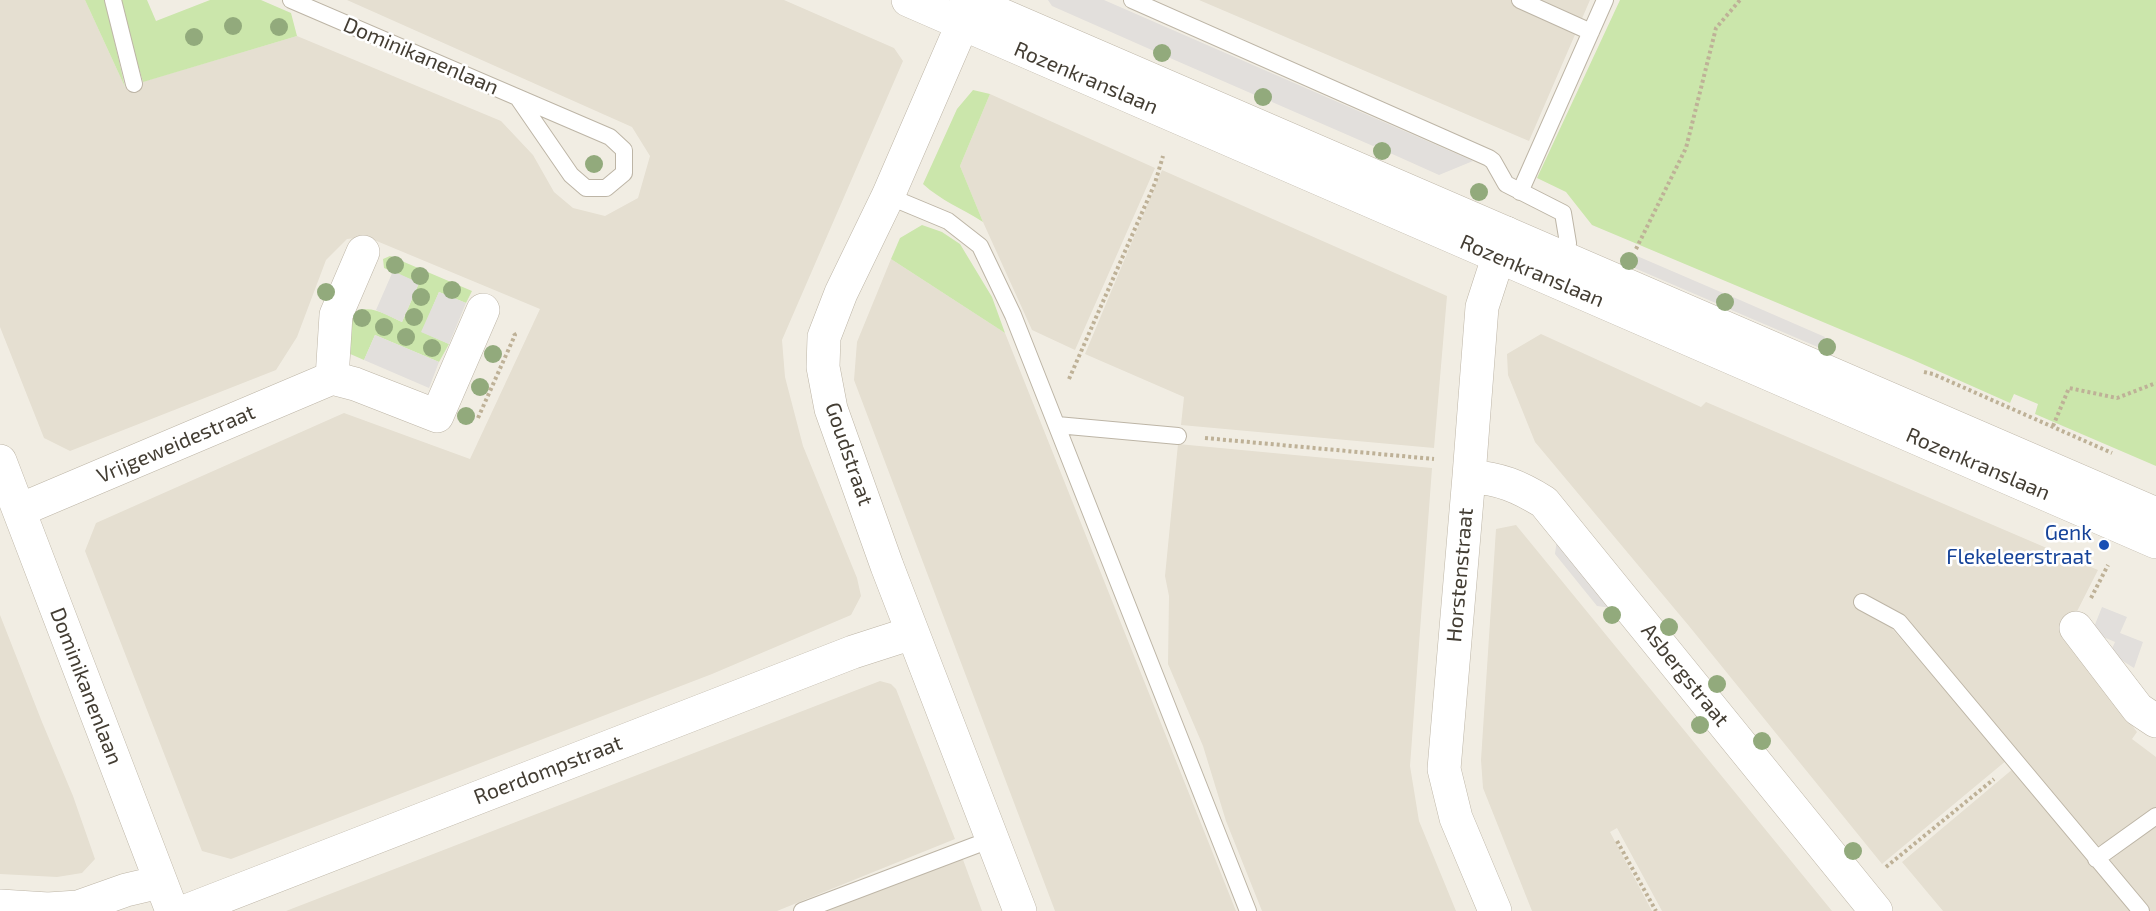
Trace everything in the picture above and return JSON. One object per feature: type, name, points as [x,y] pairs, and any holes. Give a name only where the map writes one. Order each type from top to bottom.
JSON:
[{"type":"street","name":"Rozenkranslaan","points":[[908,0],[967,9],[1502,245],[2156,542]]},
{"type":"street","name":"Goudstraat","points":[[967,9],[888,196],[841,293],[824,337],[823,368],[831,409],[912,633],[1020,911]]},
{"type":"street","name":"Rozenkranslaan","points":[[1502,245],[1566,259],[2156,514]]},
{"type":"street","name":"Horstenstraat","points":[[1495,911],[1456,818],[1444,768],[1470,476],[1482,307],[1502,245]]},
{"type":"street","points":[[363,252],[336,315],[332,378],[356,384],[437,416],[483,310]]},
{"type":"street","name":"Vrijgeweidestraat","points":[[20,510],[332,378]]},
{"type":"street","name":"Dominikanenlaan","points":[[0,461],[166,896]]},
{"type":"street","name":"Asbergstraat","points":[[1470,476],[1490,478],[1518,487],[1544,502],[1876,911]]},
{"type":"street","points":[[2076,628],[2138,709],[2156,721]]},
{"type":"street","name":"Roerdompstraat","points":[[186,911],[853,652],[912,633]]},
{"type":"street","points":[[2,908],[78,907],[126,890],[166,896]]},
{"type":"lane","points":[[112,0],[134,84]]},
{"type":"lane","name":"Dominikanenlaan","points":[[291,0],[610,137],[624,150],[624,173],[606,188],[586,188],[571,175],[518,98]]},
{"type":"lane","points":[[1132,0],[1490,158],[1506,184],[1563,213],[1568,243],[1566,259]]},
{"type":"lane","points":[[1520,0],[1591,32]]},
{"type":"lane","points":[[1520,192],[1605,0]]},
{"type":"lane","points":[[888,196],[948,221],[981,246],[1013,315],[1248,911]]},
{"type":"lane","points":[[1055,420],[1178,436]]},
{"type":"lane","points":[[1862,602],[1899,622],[2141,911]]},
{"type":"lane","points":[[2096,859],[2156,816]]},
{"type":"lane","points":[[802,911],[992,839]]},
{"type":"path","points":[[1646,254],[1636,249],[1686,148],[1716,28],[1740,0]]},
{"type":"path","points":[[1055,420],[1155,183],[1163,156]]},
{"type":"path","points":[[1917,370],[1934,374],[2118,456]]},
{"type":"path","points":[[2053,426],[2069,388],[2117,398],[2156,382]]},
{"type":"path","points":[[1178,436],[1436,460]]},
{"type":"path","points":[[1880,871],[2015,761]]},
{"type":"path","points":[[1617,841],[1656,911]]},
{"type":"shaded area","points":[[0,0],[85,0],[125,87],[297,36],[501,121],[533,155],[554,192],[573,208],[605,216],[638,198],[650,156],[632,127],[347,0],[784,0],[894,48],[903,61],[782,340],[785,377],[803,446],[857,578],[861,596],[851,615],[712,674],[231,859],[202,851],[85,551],[96,523],[344,413],[470,459],[540,309],[367,237],[347,239],[326,260],[297,337],[276,370],[70,451],[44,438],[0,327]]},
{"type":"shaded area","points":[[1048,0],[1104,0],[1473,161],[1439,175],[1390,153],[1385,142],[1373,146],[1272,102],[1267,90],[1255,95],[1170,58],[1166,47],[1154,51],[1052,6]]},
{"type":"shaded area","points":[[1199,0],[1590,0],[1529,141]]},
{"type":"shaded area","points":[[990,94],[1155,168],[1075,350],[1032,330],[960,166]]},
{"type":"shaded area","points":[[1162,170],[1447,296],[1434,448],[1181,425],[1184,397],[1085,354]]},
{"type":"shaded area","points":[[1637,256],[1723,293],[1718,304],[1632,267]]},
{"type":"shaded area","points":[[891,259],[1005,333],[1236,911],[1055,911],[854,380],[857,342]]},
{"type":"shaded area","points":[[393,271],[419,283],[402,322],[376,310]]},
{"type":"shaded area","points":[[439,292],[466,303],[449,344],[421,332]]},
{"type":"shaded area","points":[[1733,297],[1825,337],[1820,348],[1729,309]]},
{"type":"shaded area","points":[[1541,334],[1701,407],[1706,402],[2098,570],[2065,635],[2137,732],[2132,739],[2156,757],[2156,807],[2113,839],[2091,849],[1898,616],[1888,624],[2007,760],[1882,864],[1689,626],[1535,442],[1508,375],[1507,354]]},
{"type":"shaded area","points":[[375,335],[439,362],[429,388],[364,360]]},
{"type":"shaded area","points":[[1178,444],[1432,468],[1410,766],[1419,821],[1456,911],[1262,911],[1226,821],[1203,746],[1168,664],[1169,596],[1165,576]]},
{"type":"shaded area","points":[[1516,525],[1832,911],[1662,911],[1617,828],[1610,832],[1652,911],[1532,911],[1483,788],[1481,760],[1496,529]]},
{"type":"shaded area","points":[[1557,539],[1612,608],[1597,606],[1555,554]]},
{"type":"shaded area","points":[[2102,607],[2127,617],[2120,633],[2143,642],[2134,668],[2110,653],[2115,642],[2092,632]]},
{"type":"shaded area","points":[[0,615],[73,796],[95,859],[82,873],[57,877],[0,874]]},
{"type":"shaded area","points":[[880,681],[891,684],[896,689],[955,839],[777,911],[286,911]]},
{"type":"shaded area","points":[[2014,768],[2133,911],[1943,911],[1902,862]]},
{"type":"shaded area","points":[[2156,826],[2156,911],[2145,911],[2105,864]]},
{"type":"shaded area","points":[[962,857],[982,911],[824,911]]},
{"type":"green space","points":[[85,0],[105,0],[125,87]]},
{"type":"green space","points":[[119,0],[147,0],[156,21],[210,0],[261,0],[291,13],[297,36],[143,82]]},
{"type":"green space","points":[[1620,0],[2156,0],[2156,466],[2035,414],[2038,404],[2014,394],[2010,403],[1592,225],[1566,192],[1537,178]]},
{"type":"green space","points":[[973,90],[990,94],[960,166],[983,222],[944,200],[923,184],[957,109]]},
{"type":"green space","points":[[922,225],[942,232],[960,244],[992,297],[1005,333],[891,259],[900,238]]},
{"type":"green space","points":[[390,256],[472,291],[466,303],[439,292],[422,332],[449,344],[439,362],[375,335],[364,360],[348,353],[346,318],[360,310],[367,309],[402,322],[419,283],[384,268],[383,259]]},
{"type":"place","name":"Genk Flekeleerstraat","points":[[2104,545]]}]
